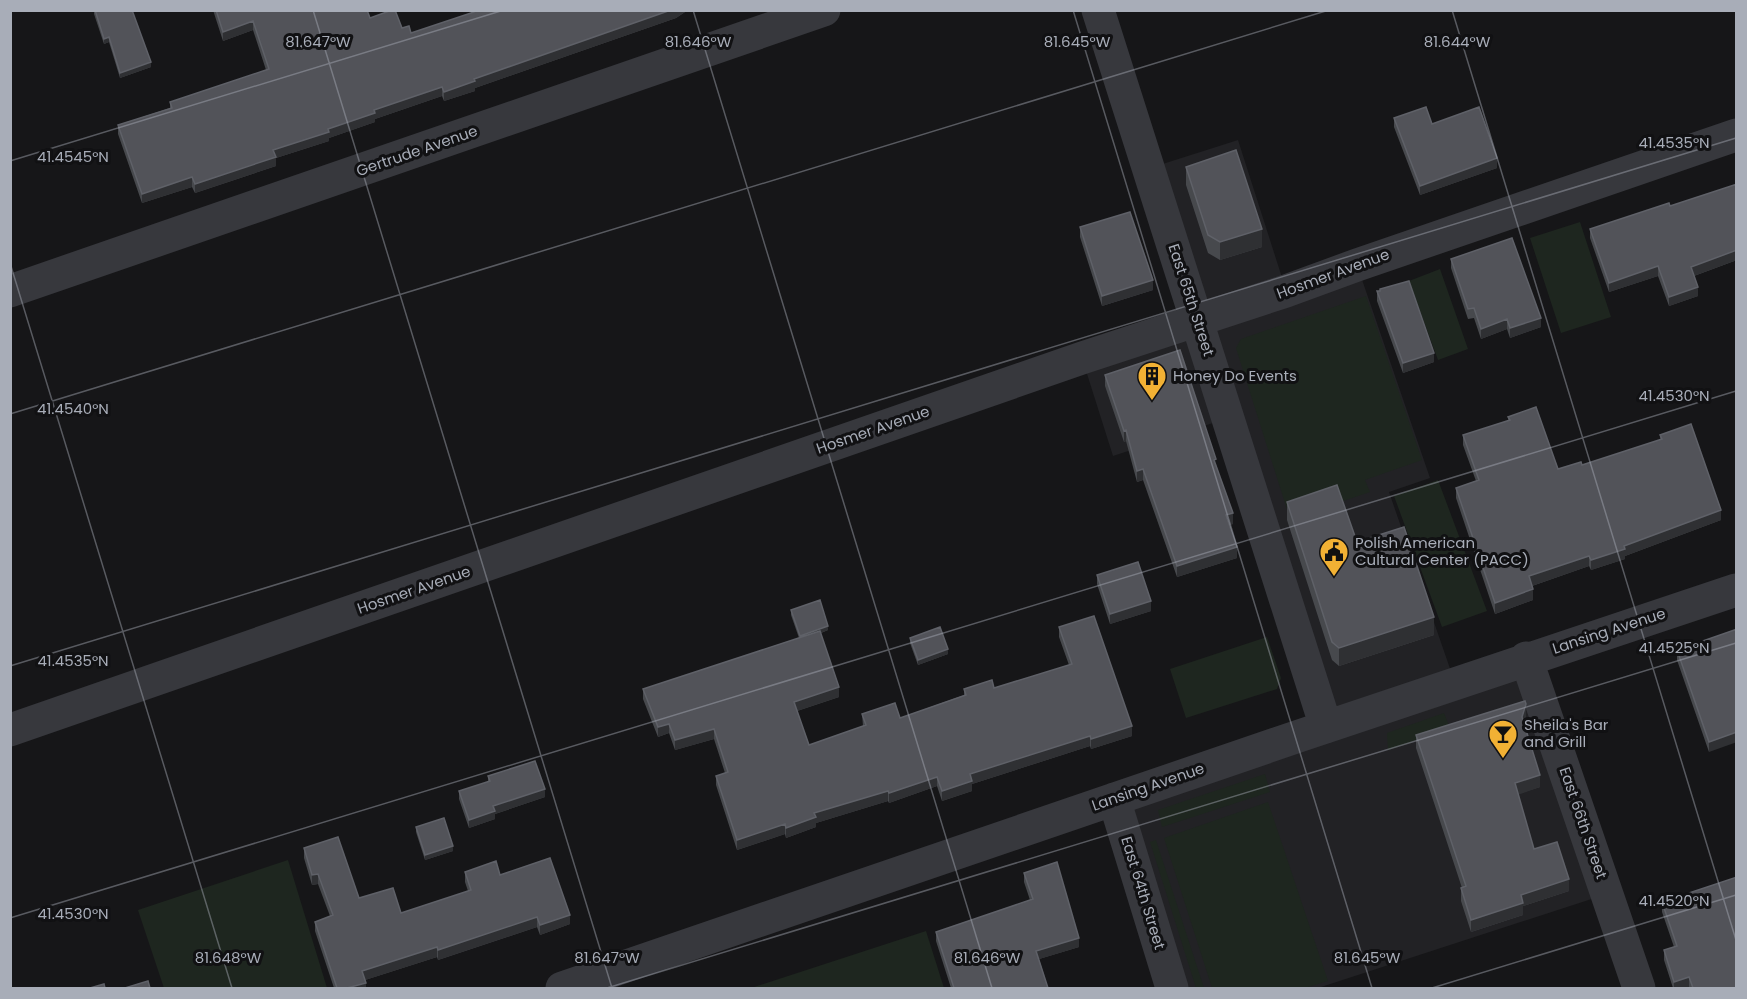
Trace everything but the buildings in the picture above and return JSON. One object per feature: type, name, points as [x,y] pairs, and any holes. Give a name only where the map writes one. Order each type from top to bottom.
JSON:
[{"type":"street","name":"Gertrude Avenue","points":[[10,291],[824,10]]},
{"type":"street","name":"East 65th Street","points":[[1098,10],[1326,727]]},
{"type":"street","name":"Hosmer Avenue","points":[[10,730],[1082,358],[1737,135]]},
{"type":"street","name":"Lansing Avenue","points":[[562,988],[1526,658],[1737,590]]},
{"type":"street","name":"East 66th Street","points":[[1526,658],[1639,988]]},
{"type":"street","name":"East 64th Street","points":[[1114,799],[1172,988]]},
{"type":"shaded area","points":[[1238,140],[1286,290],[1357,265],[1430,478],[1389,492],[1455,683],[1526,658],[1607,894],[1318,988],[1172,988],[1114,799],[1326,727],[1228,418],[1113,456],[1082,358],[1198,320],[1147,169]]},
{"type":"shaded area","points":[[1580,222],[1611,317],[1561,333],[1530,238]]},
{"type":"shaded area","points":[[1440,269],[1468,349],[1438,360],[1409,281]]},
{"type":"shaded area","points":[[1366,296],[1422,460],[1365,480],[1370,492],[1290,519],[1236,348],[1241,339]]},
{"type":"shaded area","points":[[1438,480],[1487,611],[1442,627],[1394,496]]},
{"type":"shaded area","points":[[1267,637],[1281,678],[1277,689],[1186,718],[1170,669]]},
{"type":"shaded area","points":[[1444,713],[1450,728],[1388,750],[1387,733]]},
{"type":"shaded area","points":[[1265,774],[1270,792],[1162,827],[1158,810]]},
{"type":"shaded area","points":[[1268,802],[1328,981],[1305,988],[1212,988],[1164,838]]},
{"type":"shaded area","points":[[1156,840],[1204,988],[1196,988],[1150,842]]},
{"type":"shaded area","points":[[288,860],[327,988],[164,988],[138,910]]},
{"type":"shaded area","points":[[926,931],[944,988],[751,988]]},
{"type":"place","name":"Honey Do Events","points":[[1152,402]]},
{"type":"place","name":"Polish American Cultural Center (PACC)","points":[[1334,578]]},
{"type":"place","name":"Sheila's Bar and Grill","points":[[1503,760]]}]
